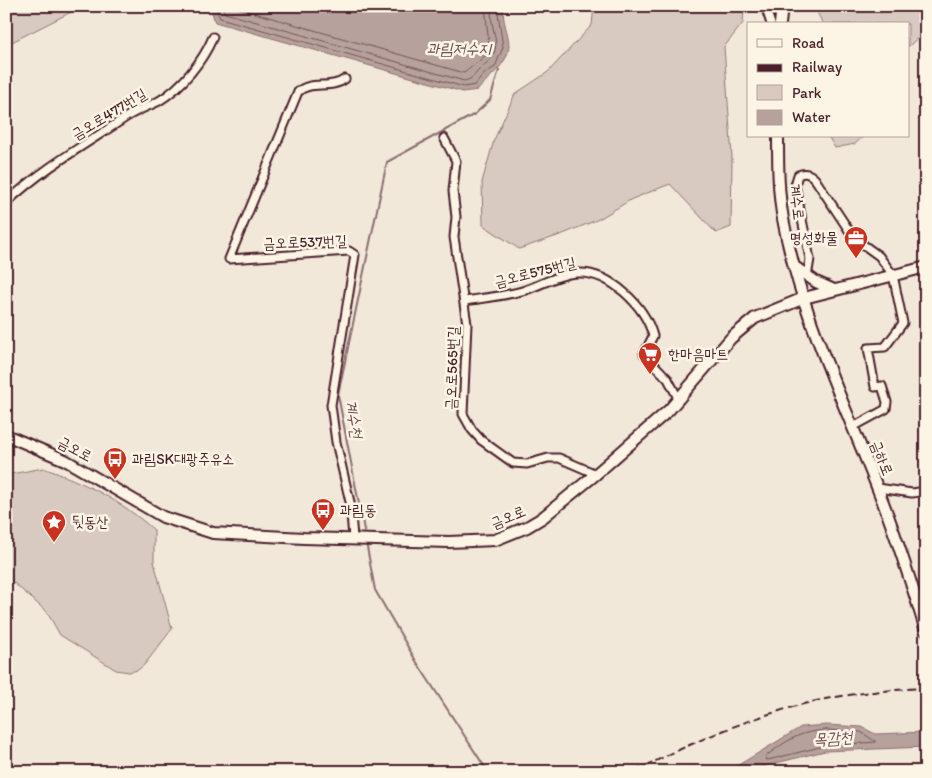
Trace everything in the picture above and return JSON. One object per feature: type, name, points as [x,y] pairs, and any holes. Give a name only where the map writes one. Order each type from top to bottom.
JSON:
[{"type":"main road","points":[[780,22],[782,6]]},
{"type":"main road","name":"계수로","points":[[778,138],[781,201],[795,267],[804,298]]},
{"type":"main road","points":[[795,267],[807,277],[834,290]]},
{"type":"main road","name":"금오로","points":[[6,435],[65,460],[149,510],[190,527],[226,534],[469,542],[496,540],[527,527],[542,518],[596,474],[679,400],[743,327],[767,311],[804,298],[926,267]]},
{"type":"main road","name":"금하로","points":[[804,298],[878,488],[912,582],[926,631]]},
{"type":"street","points":[[765,6],[770,22]]},
{"type":"street","name":"금오로477번길","points":[[6,203],[36,176],[132,114],[169,94],[189,75],[207,51],[212,37]]},
{"type":"street","name":"금오로537번길","points":[[345,79],[337,85],[303,88],[298,92],[229,259],[349,251],[355,255],[331,405],[336,442],[350,502],[355,538]]},
{"type":"street","name":"금오로565번길","points":[[444,138],[456,160],[453,191],[456,217],[454,237],[465,301],[468,337],[462,414],[481,440],[513,463],[527,464],[548,458],[560,458],[596,474]]},
{"type":"street","points":[[807,277],[810,259],[795,184],[798,175],[803,173],[811,174],[816,179],[854,238],[879,256],[893,275],[903,322],[885,347],[868,348],[875,387],[882,386],[887,402],[886,409],[853,427]]},
{"type":"street","name":"금오로575번길","points":[[465,301],[520,292],[553,279],[576,273],[585,273],[603,279],[617,287],[636,305],[653,336],[644,354],[668,380],[679,400]]},
{"type":"street","points":[[878,488],[906,493],[926,491]]},
{"type":"green space","points":[[6,6],[83,6],[6,45]]},
{"type":"green space","points":[[594,6],[744,6],[743,23],[724,47],[732,157],[731,227],[716,233],[670,184],[632,199],[599,219],[519,249],[483,225],[482,182],[494,140],[515,94],[548,72],[592,25]]},
{"type":"green space","points":[[814,6],[926,6],[926,30],[910,45],[910,22],[822,22]]},
{"type":"green space","points":[[829,138],[862,138],[855,144],[835,148]]},
{"type":"green space","points":[[43,468],[102,493],[154,530],[154,562],[172,629],[145,664],[138,670],[129,672],[116,670],[60,635],[47,612],[6,576],[6,475]]},
{"type":"water","name":"과림저수지","points":[[210,6],[504,6],[503,11],[509,46],[508,53],[497,70],[478,90],[463,92],[215,22]]},
{"type":"water","name":"목감천","points":[[826,725],[862,727],[875,734],[926,732],[926,747],[825,751],[768,765],[755,772],[727,772],[801,727]]},
{"type":"waterway","name":"계수천","points":[[365,535],[338,395],[387,162],[475,114],[490,100],[499,70]]},
{"type":"waterway","name":"계수천","points":[[366,542],[375,590],[416,661],[488,772]]},
{"type":"railway","points":[[634,772],[678,750],[723,731],[792,707],[857,694],[926,688]]},
{"type":"place","name":"명성화물","points":[[856,259]]},
{"type":"place","name":"한마음마트","points":[[650,375]]},
{"type":"place","name":"과림SK대광주유소","points":[[115,480]]},
{"type":"place","name":"과림동","points":[[323,531]]},
{"type":"place","name":"뒷동산","points":[[54,543]]}]
